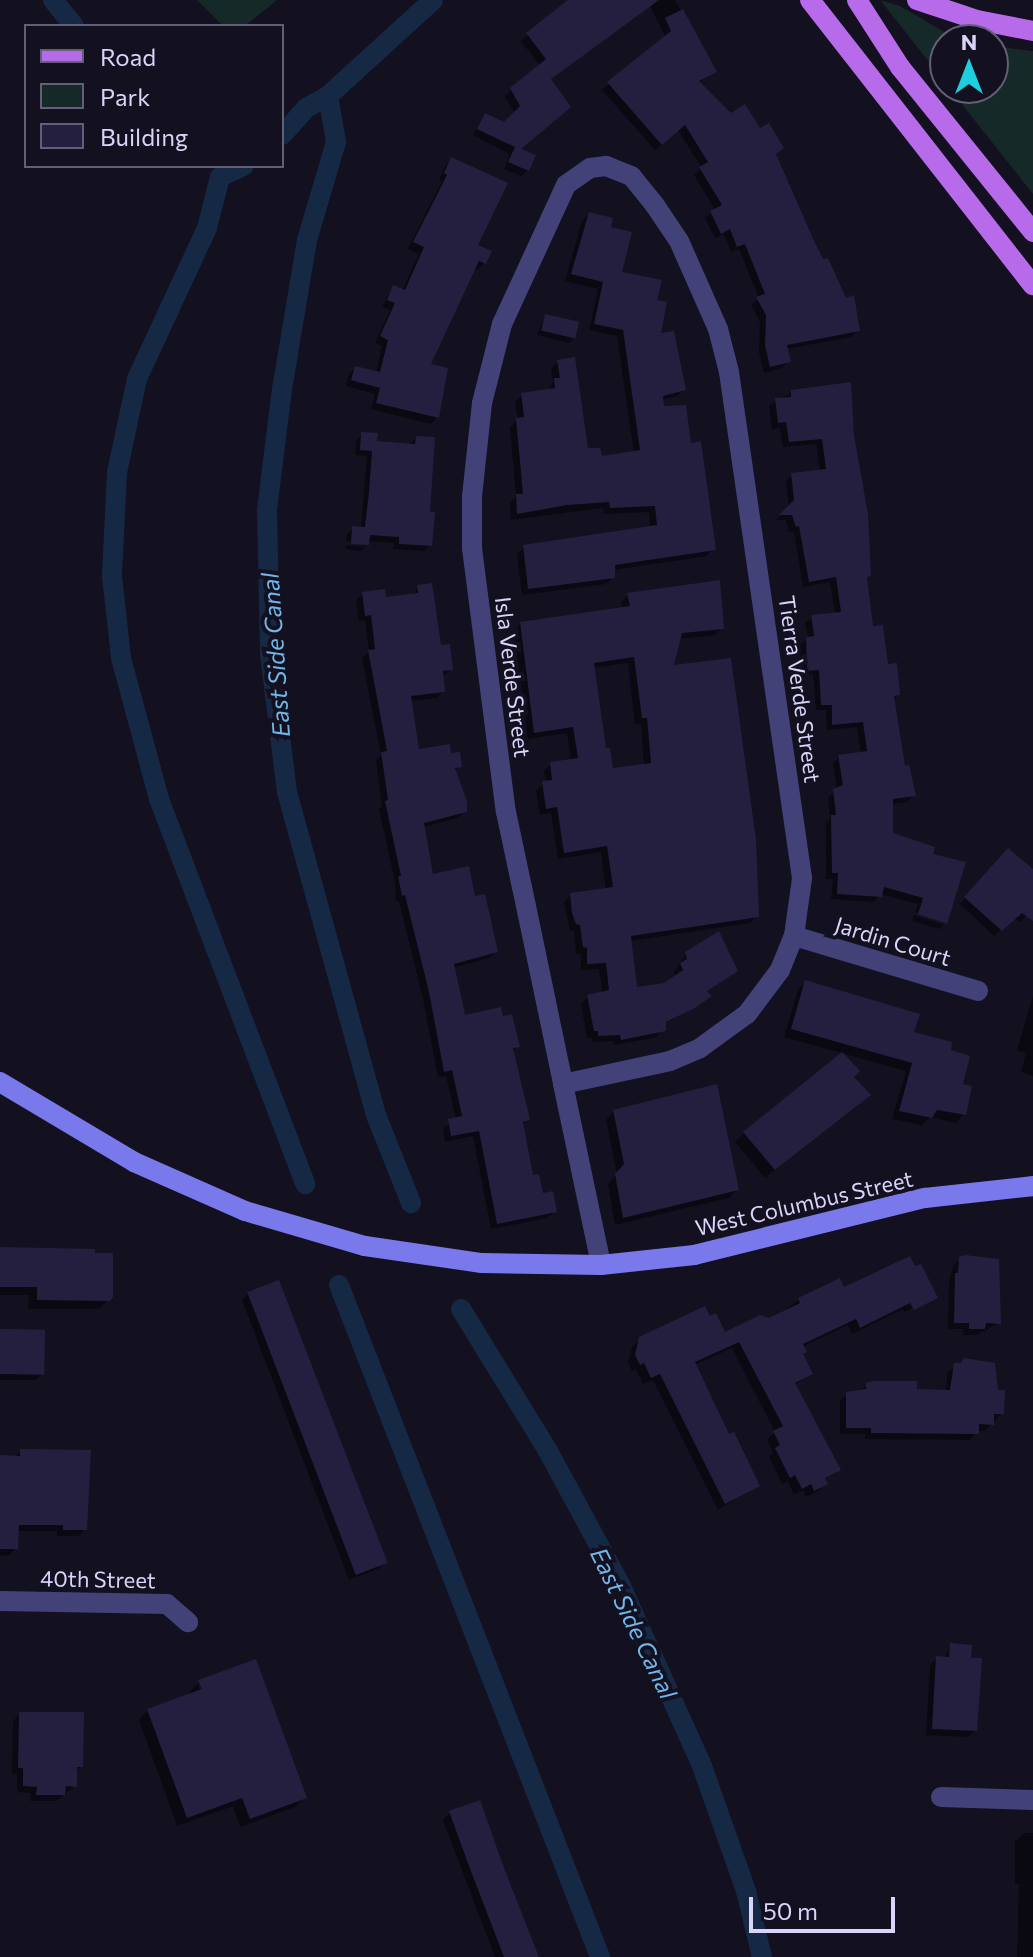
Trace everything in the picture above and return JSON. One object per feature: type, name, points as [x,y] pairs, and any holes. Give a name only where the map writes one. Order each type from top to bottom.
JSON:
[{"type":"main road","points":[[810,0],[1033,285]]},
{"type":"main road","points":[[857,0],[900,67],[1033,232]]},
{"type":"main road","points":[[917,0],[977,20],[1033,31]]},
{"type":"main road","name":"West Columbus Street","points":[[0,1082],[118,1153],[188,1188],[304,1231],[426,1257],[529,1265],[601,1265],[694,1255],[755,1243],[925,1198],[1033,1186]]},
{"type":"street","name":"Isla Verde Street","points":[[601,1265],[506,812],[472,548],[472,496],[482,403],[491,360],[519,284],[566,185],[590,168],[606,166],[620,170],[637,182]]},
{"type":"street","name":"Tierra Verde Street","points":[[563,1084],[670,1061],[725,1033],[764,994],[780,970],[794,936],[801,907],[800,854],[729,372],[702,287],[679,241],[637,182]]},
{"type":"street","name":"Jardin Court","points":[[794,936],[978,991]]},
{"type":"street","name":"40th Street","points":[[0,1601],[167,1604],[188,1622]]},
{"type":"street","points":[[941,1797],[1033,1800]]},
{"type":"green space","points":[[197,0],[277,0],[247,24],[221,24]]},
{"type":"green space","points":[[880,0],[900,6],[931,24],[929,62]]},
{"type":"green space","points":[[1009,48],[1033,51],[1033,194],[962,104],[1009,104]]},
{"type":"building","points":[[568,0],[659,0],[551,79],[571,107],[521,149],[536,155],[529,171],[508,162],[515,147],[477,129],[485,113],[504,122],[520,106],[510,88],[546,59],[526,33]]},
{"type":"building","points":[[683,9],[717,72],[699,81],[731,113],[745,104],[760,128],[769,123],[784,148],[776,154],[814,241],[823,259],[828,258],[846,298],[854,295],[860,331],[787,345],[791,362],[770,367],[765,345],[766,315],[756,297],[765,294],[745,244],[737,247],[730,229],[721,234],[710,211],[722,205],[699,167],[708,162],[685,125],[662,145],[607,82],[671,31],[665,18]]},
{"type":"building","points":[[451,157],[508,183],[478,245],[492,251],[486,264],[479,261],[431,364],[448,368],[439,418],[376,403],[380,388],[351,380],[355,366],[380,372],[388,340],[380,336],[395,303],[387,300],[393,285],[405,290],[424,247],[413,242],[447,175],[444,173]]},
{"type":"building","points":[[589,212],[613,218],[611,227],[632,232],[622,272],[662,280],[657,300],[667,302],[661,333],[674,331],[686,390],[663,396],[664,406],[686,405],[691,443],[701,441],[716,550],[615,565],[615,578],[528,589],[523,545],[657,525],[655,506],[610,508],[609,502],[567,505],[517,514],[516,494],[523,494],[516,418],[524,417],[521,393],[555,388],[554,378],[560,378],[557,360],[575,357],[588,448],[600,448],[602,456],[640,450],[623,330],[594,324],[603,282],[571,274]]},
{"type":"building","points":[[545,314],[579,322],[575,338],[541,331]]},
{"type":"building","points":[[851,382],[854,436],[868,514],[871,576],[867,577],[873,626],[883,625],[888,664],[897,663],[900,695],[894,696],[905,766],[909,765],[916,796],[893,799],[893,833],[935,847],[933,854],[966,862],[947,924],[918,914],[923,898],[884,887],[882,897],[837,894],[838,873],[832,873],[831,815],[836,815],[833,789],[843,785],[838,755],[867,751],[863,722],[832,725],[832,705],[821,705],[819,670],[807,671],[806,637],[814,636],[811,615],[841,612],[836,577],[809,582],[799,526],[796,527],[792,515],[779,515],[794,500],[791,473],[826,469],[822,439],[789,442],[786,422],[778,423],[775,398],[791,397],[791,390]]},
{"type":"building","points":[[361,432],[378,433],[377,441],[415,444],[416,436],[435,437],[430,512],[435,512],[432,546],[399,544],[399,537],[370,535],[369,545],[351,544],[352,526],[365,527],[369,492],[372,451],[360,450]]},
{"type":"building","points":[[720,580],[724,629],[682,633],[674,665],[731,658],[756,840],[759,917],[631,936],[637,987],[664,983],[683,970],[680,963],[687,959],[685,952],[719,931],[738,971],[707,991],[712,996],[666,1022],[666,1031],[621,1040],[620,1035],[598,1036],[598,1031],[594,1031],[587,995],[609,990],[606,963],[587,964],[587,948],[583,947],[580,925],[576,924],[572,913],[570,893],[613,887],[607,846],[564,853],[557,807],[546,809],[542,781],[552,780],[550,762],[578,758],[573,727],[534,733],[520,622],[630,606],[627,593]],"holes":[[[634,657],[642,718],[647,718],[651,763],[613,768],[610,748],[606,748],[594,663]]]},
{"type":"building","points":[[432,583],[441,645],[450,644],[453,670],[443,671],[445,692],[411,696],[419,749],[450,744],[451,753],[460,752],[462,767],[455,768],[467,801],[467,812],[424,823],[433,874],[469,866],[475,896],[485,894],[498,952],[454,964],[465,1015],[501,1007],[503,1016],[512,1014],[520,1047],[513,1048],[530,1120],[523,1122],[533,1175],[539,1174],[543,1193],[553,1191],[557,1212],[497,1224],[479,1131],[451,1136],[448,1119],[462,1116],[452,1070],[444,1072],[429,992],[398,876],[401,876],[385,801],[388,800],[381,752],[387,751],[368,650],[375,649],[371,615],[365,616],[362,592],[385,589],[386,597],[418,593],[417,585]]},
{"type":"building","points":[[1008,848],[1033,869],[1033,921],[1022,913],[1002,931],[964,897]]},
{"type":"building","points":[[805,980],[920,1014],[914,1032],[952,1042],[951,1050],[970,1056],[963,1084],[972,1086],[966,1115],[937,1110],[932,1118],[899,1111],[912,1063],[791,1029]]},
{"type":"building","points":[[842,1052],[860,1071],[854,1077],[871,1095],[775,1170],[743,1132]]},
{"type":"building","points":[[717,1084],[739,1190],[623,1218],[615,1174],[624,1164],[613,1110]]},
{"type":"building","points":[[0,1247],[95,1249],[95,1253],[113,1253],[113,1297],[110,1301],[37,1300],[37,1287],[0,1287]]},
{"type":"building","points":[[910,1256],[915,1266],[921,1264],[938,1298],[914,1310],[910,1303],[860,1328],[856,1319],[803,1344],[807,1352],[803,1354],[813,1374],[795,1383],[841,1470],[825,1478],[828,1484],[814,1491],[811,1484],[802,1489],[795,1475],[790,1478],[775,1448],[780,1445],[773,1431],[783,1426],[739,1342],[695,1362],[729,1434],[734,1432],[760,1486],[725,1504],[660,1374],[651,1378],[644,1363],[640,1365],[635,1355],[639,1337],[705,1306],[710,1316],[716,1313],[725,1332],[760,1315],[769,1318],[800,1303],[798,1298],[840,1278],[844,1287]]},
{"type":"building","points":[[959,1257],[999,1259],[1001,1324],[986,1323],[985,1329],[969,1329],[969,1323],[954,1323],[955,1273],[958,1273]]},
{"type":"building","points":[[279,1280],[388,1563],[356,1575],[247,1292]]},
{"type":"building","points":[[0,1329],[45,1330],[44,1375],[0,1374]]},
{"type":"building","points":[[964,1358],[995,1363],[998,1390],[1005,1390],[1004,1414],[994,1414],[994,1425],[979,1424],[979,1434],[871,1433],[871,1428],[846,1428],[846,1392],[866,1389],[866,1383],[874,1381],[917,1381],[917,1389],[950,1390],[954,1363],[961,1363]]},
{"type":"building","points":[[20,1449],[91,1450],[87,1530],[63,1530],[63,1525],[19,1525],[18,1549],[0,1549],[0,1455],[20,1456]]},
{"type":"building","points":[[950,1643],[972,1645],[971,1658],[982,1658],[977,1731],[932,1729],[936,1656],[949,1657]]},
{"type":"building","points":[[256,1659],[307,1798],[250,1819],[242,1798],[187,1818],[147,1709],[202,1689],[198,1680]]},
{"type":"building","points":[[19,1712],[84,1712],[83,1767],[77,1767],[77,1787],[66,1786],[65,1795],[36,1795],[37,1787],[23,1786],[23,1768],[18,1768]]},
{"type":"building","points":[[480,1800],[539,1957],[504,1957],[469,1866],[449,1811]]},
{"type":"waterway","points":[[53,0],[72,24]]},
{"type":"waterway","points":[[284,133],[306,108],[328,96],[433,0]]},
{"type":"waterway","name":"East Side Canal","points":[[328,96],[336,142],[307,240],[282,389],[267,510],[270,654],[287,792],[376,1115],[411,1203]]},
{"type":"waterway","points":[[220,177],[240,168]]},
{"type":"waterway","points":[[220,177],[207,228],[137,379],[117,472],[112,576],[121,658],[159,799],[305,1184]]},
{"type":"waterway","points":[[339,1285],[600,1957]]},
{"type":"waterway","name":"East Side Canal","points":[[461,1309],[548,1451],[620,1584],[702,1766],[746,1891],[762,1957]]}]
